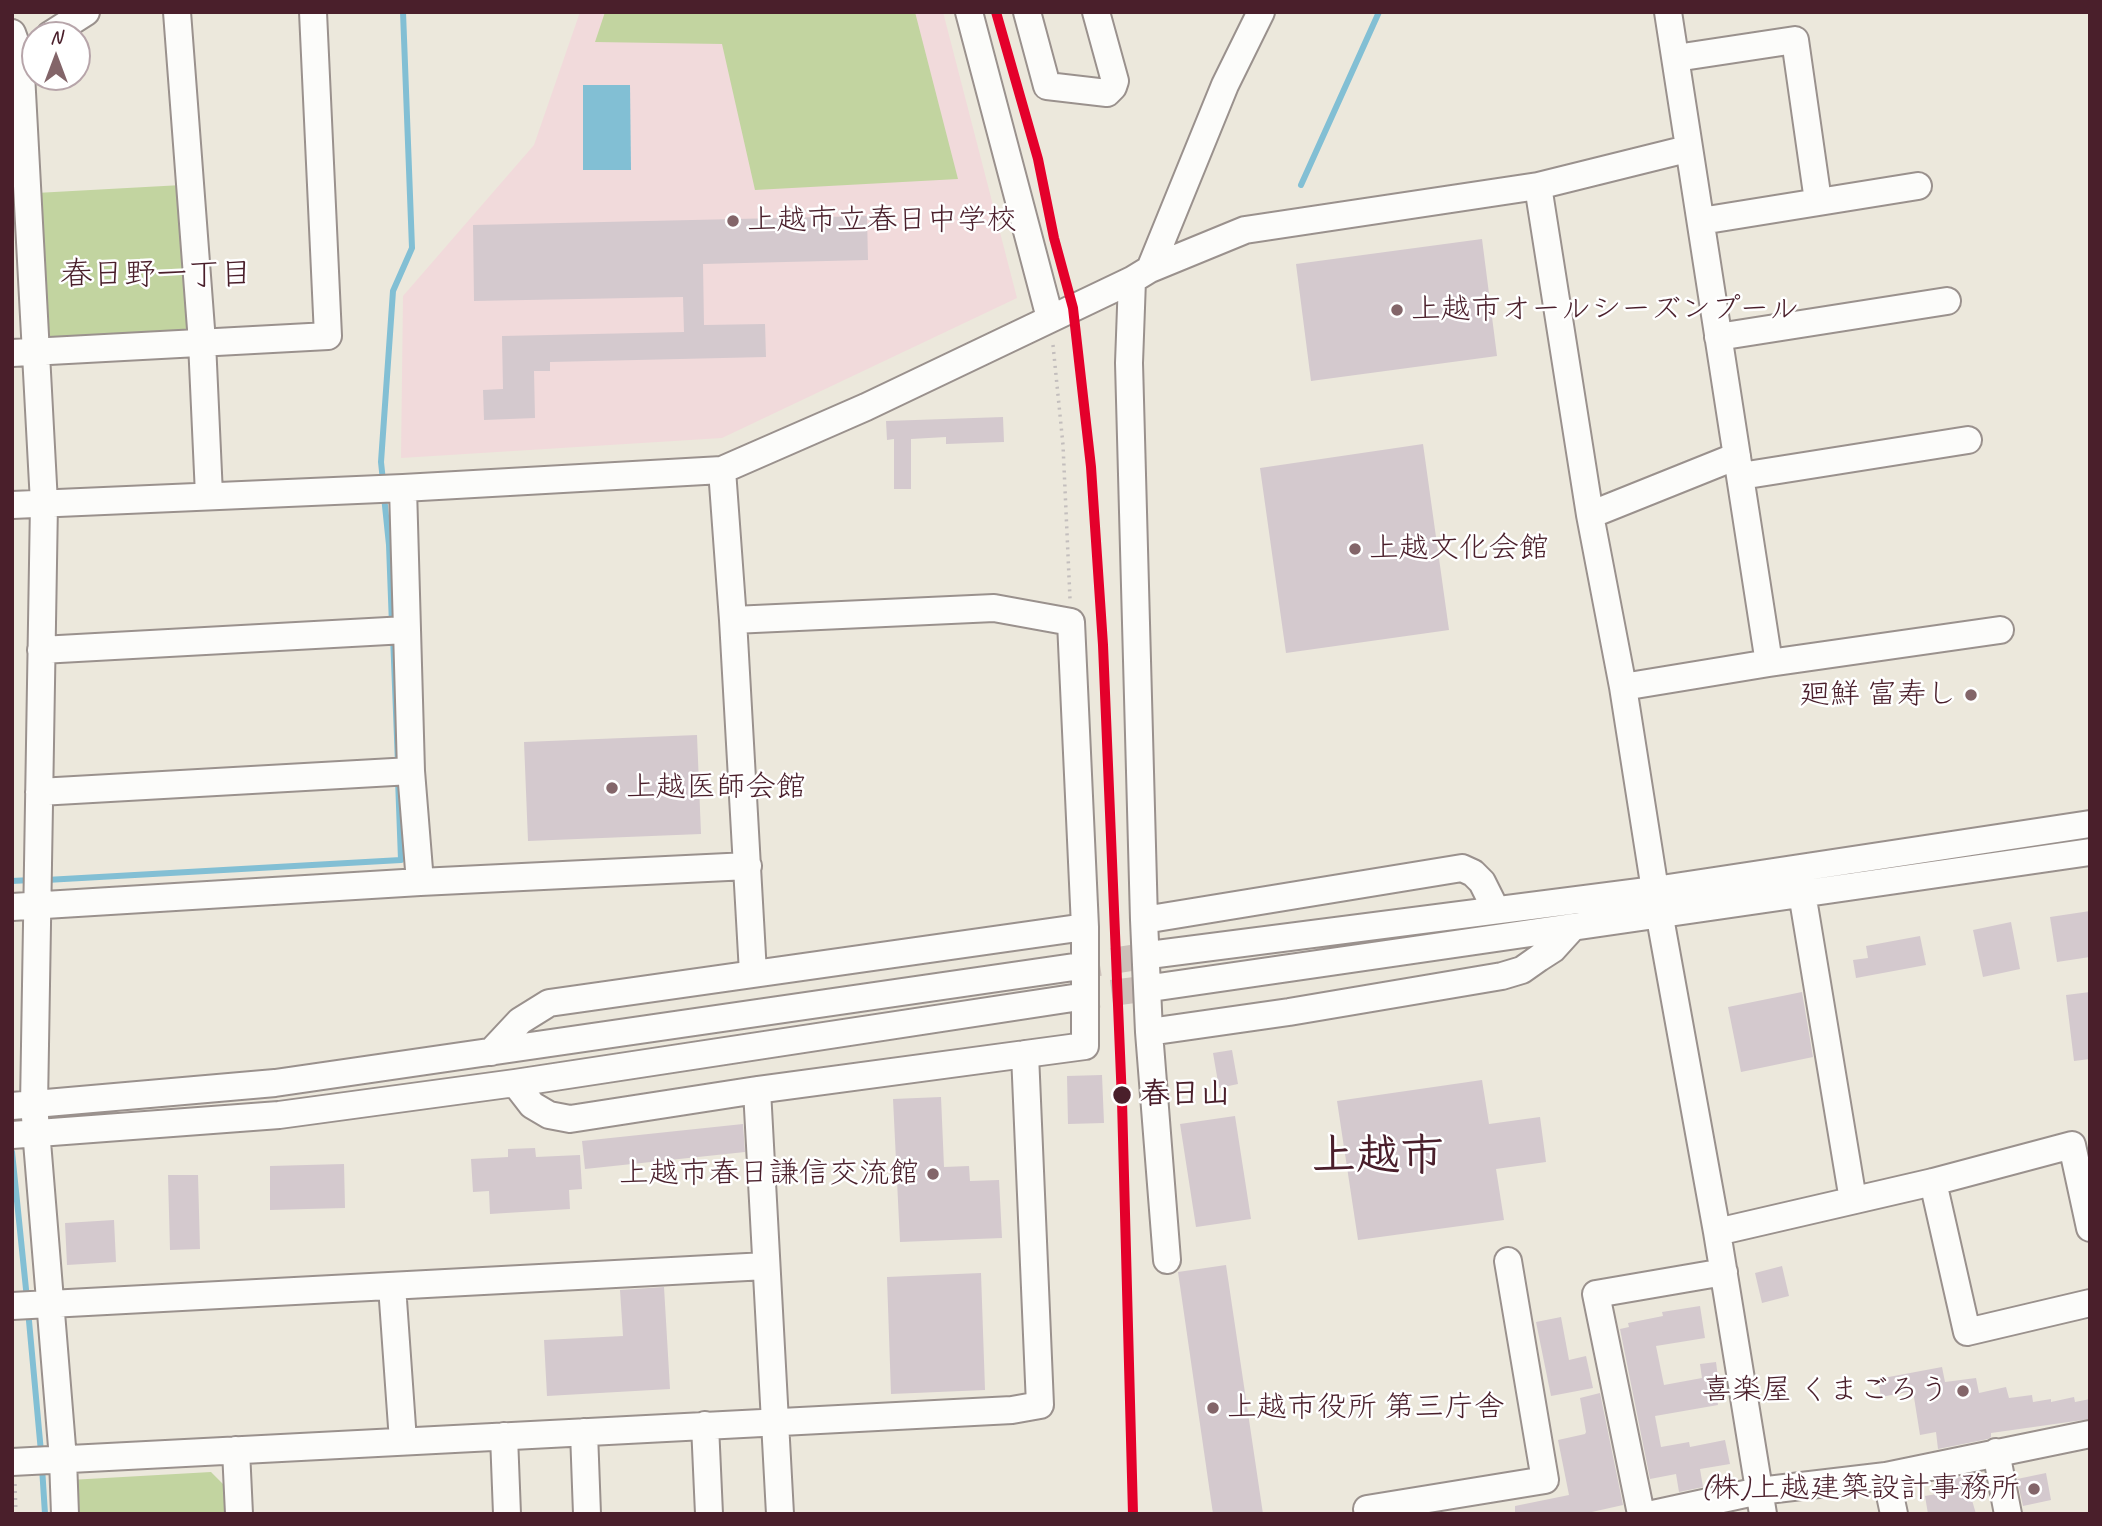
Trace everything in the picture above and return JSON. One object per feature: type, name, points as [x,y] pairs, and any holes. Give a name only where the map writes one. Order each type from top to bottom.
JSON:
[{"type":"street","points":[[177,12],[202,342],[209,495]]},
{"type":"street","points":[[24,353],[328,336],[313,12]]},
{"type":"street","points":[[969,12],[1050,318]]},
{"type":"street","points":[[1027,12],[1047,86],[1107,93],[1113,88],[1115,81],[1096,12]]},
{"type":"street","points":[[1167,1260],[1149,1032],[1144,920],[1129,363],[1141,274],[1225,85],[1261,12]]},
{"type":"street","points":[[1668,12],[1687,149],[1701,221],[1769,663]]},
{"type":"street","points":[[1676,58],[1795,40],[1818,201]]},
{"type":"street","points":[[20,47],[24,353],[44,503],[39,792],[25,906],[23,1106],[24,1134],[49,1304],[63,1460],[65,1514]]},
{"type":"street","points":[[12,505],[402,488],[722,470],[866,407],[1141,274],[1245,230],[1538,186],[1687,149]]},
{"type":"street","points":[[1538,186],[1590,515],[1623,687],[1655,890],[1724,1272],[1761,1502]]},
{"type":"street","points":[[1701,221],[1918,186]]},
{"type":"street","points":[[1718,337],[1947,301]]},
{"type":"street","points":[[1590,515],[1739,466],[1968,440]]},
{"type":"street","points":[[722,470],[753,973]]},
{"type":"street","points":[[402,488],[411,771],[420,882]]},
{"type":"street","points":[[515,1083],[532,1105],[549,1115],[570,1119],[757,1090],[1085,1046],[1084,927],[1070,622],[994,608],[733,620]]},
{"type":"street","points":[[41,650],[406,630]]},
{"type":"street","points":[[1623,687],[2000,630]]},
{"type":"street","points":[[39,792],[411,771]]},
{"type":"street","points":[[1157,954],[1655,890],[2090,824]]},
{"type":"street","points":[[1158,988],[2090,852]]},
{"type":"street","points":[[25,906],[420,882],[748,866]]},
{"type":"street","points":[[1144,920],[1462,868],[1473,873],[1482,882],[1496,910]]},
{"type":"street","points":[[1802,893],[1853,1200]]},
{"type":"street","points":[[491,1052],[520,1021],[549,1003],[1084,927]]},
{"type":"street","points":[[1149,1032],[1289,1012],[1502,976],[1522,970],[1553,949],[1572,928]]},
{"type":"street","points":[[23,1106],[275,1083],[1074,967]]},
{"type":"street","points":[[24,1134],[279,1115],[515,1083],[1073,998]]},
{"type":"street","points":[[13,1462],[1012,1410],[1040,1405],[1025,1054]]},
{"type":"street","points":[[757,1090],[780,1514]]},
{"type":"street","points":[[1717,1232],[1933,1182],[2081,1143],[2090,1228]]},
{"type":"street","points":[[1933,1182],[1967,1332],[2090,1303]]},
{"type":"street","points":[[1367,1509],[1545,1480],[1508,1261]]},
{"type":"street","points":[[12,1306],[765,1266]]},
{"type":"street","points":[[1641,1514],[1596,1294],[1724,1272]]},
{"type":"street","points":[[392,1286],[403,1441]]},
{"type":"street","points":[[705,1425],[709,1514]]},
{"type":"street","points":[[584,1432],[587,1514]]},
{"type":"street","points":[[1653,1514],[1761,1502],[1996,1451],[2090,1434]]},
{"type":"street","points":[[504,1436],[507,1514]]},
{"type":"street","points":[[236,1450],[239,1514]]},
{"type":"street","points":[[1996,1451],[2008,1514]]},
{"type":"street","points":[[1886,1476],[1894,1514]]},
{"type":"path","points":[[1050,318],[1063,445],[1070,622]]},
{"type":"path","points":[[13,1462],[16,1514]]},
{"type":"shaded area","name":"上越市立春日中学校","points":[[580,12],[943,12],[1017,298],[722,438],[401,458],[403,296],[534,145]]},
{"type":"green space","points":[[605,12],[915,12],[958,179],[755,190],[722,44],[595,42]]},
{"type":"green space","points":[[182,185],[189,331],[43,340],[36,193]]},
{"type":"green space","points":[[211,1472],[224,1485],[225,1514],[72,1514],[70,1480]]},
{"type":"water","points":[[583,85],[630,85],[631,170],[583,170]]},
{"type":"building","points":[[867,216],[868,260],[703,264],[704,325],[765,324],[766,357],[550,362],[550,371],[534,371],[535,418],[484,420],[483,390],[503,389],[502,336],[684,332],[683,297],[474,301],[473,225]]},
{"type":"building","name":"上越市オールシーズンプール","points":[[1482,239],[1497,356],[1311,381],[1296,264]]},
{"type":"building","points":[[1003,417],[1004,442],[946,444],[946,437],[911,439],[911,489],[894,489],[894,439],[887,440],[886,421]]},
{"type":"building","name":"上越文化会館","points":[[1423,444],[1449,630],[1286,653],[1260,468]]},
{"type":"building","name":"上越医師会館","points":[[697,735],[701,834],[528,841],[524,742]]},
{"type":"building","points":[[2090,911],[2090,957],[2057,962],[2050,917]]},
{"type":"building","points":[[2011,922],[2020,969],[1983,977],[1973,930]]},
{"type":"building","points":[[1920,936],[1926,965],[1856,978],[1853,960],[1868,958],[1866,946]]},
{"type":"building","points":[[1802,992],[1813,1057],[1741,1072],[1728,1007]]},
{"type":"building","points":[[2090,992],[2090,1059],[2074,1061],[2066,995]]},
{"type":"building","points":[[1232,1050],[1238,1084],[1219,1088],[1213,1053]]},
{"type":"building","name":"春日山","points":[[1102,1075],[1104,1123],[1068,1124],[1067,1076]]},
{"type":"building","points":[[1482,1080],[1489,1124],[1540,1117],[1546,1162],[1496,1169],[1504,1220],[1358,1240],[1337,1101]]},
{"type":"building","name":"上越市春日謙信交流館","points":[[941,1097],[944,1167],[969,1166],[970,1181],[999,1180],[1002,1238],[900,1242],[893,1099]]},
{"type":"building","points":[[1235,1116],[1251,1219],[1196,1227],[1180,1124]]},
{"type":"building","points":[[743,1124],[745,1152],[585,1169],[582,1141]]},
{"type":"building","points":[[535,1148],[536,1157],[580,1155],[582,1189],[569,1190],[570,1209],[490,1214],[489,1191],[473,1192],[471,1159],[508,1157],[508,1149]]},
{"type":"building","points":[[344,1164],[345,1208],[270,1210],[270,1166]]},
{"type":"building","points":[[168,1175],[198,1175],[200,1249],[170,1250]]},
{"type":"building","points":[[114,1220],[116,1262],[67,1265],[65,1223]]},
{"type":"building","points":[[1226,1265],[1263,1514],[1213,1514],[1178,1272]]},
{"type":"building","points":[[1782,1266],[1789,1296],[1762,1303],[1755,1273]]},
{"type":"building","points":[[981,1273],[985,1390],[891,1394],[887,1277]]},
{"type":"building","points":[[664,1287],[670,1389],[547,1396],[544,1340],[623,1336],[620,1290]]},
{"type":"building","points":[[1700,1306],[1705,1338],[1656,1346],[1664,1385],[1702,1378],[1700,1364],[1716,1362],[1719,1385],[1715,1386],[1718,1405],[1655,1416],[1661,1447],[1689,1442],[1690,1447],[1725,1440],[1730,1464],[1700,1469],[1703,1487],[1679,1492],[1676,1474],[1650,1479],[1620,1329],[1629,1327],[1628,1323],[1663,1316],[1662,1312]]},
{"type":"building","points":[[1561,1317],[1569,1360],[1586,1356],[1593,1388],[1551,1396],[1536,1322]]},
{"type":"building","points":[[1942,1367],[1945,1382],[1976,1378],[1979,1393],[2006,1387],[2009,1398],[2032,1395],[2033,1402],[2051,1399],[2051,1402],[2074,1397],[2075,1402],[2090,1399],[2090,1419],[1991,1433],[1988,1439],[1938,1449],[1936,1432],[1920,1435],[1913,1391],[1881,1397],[1878,1379]]},
{"type":"building","points":[[1600,1393],[1623,1505],[1583,1514],[1515,1514],[1515,1506],[1569,1495],[1558,1440],[1585,1434],[1580,1398]]},
{"type":"building","name":"(株)上越建築設計事務所","points":[[2046,1473],[2051,1500],[2023,1506],[2017,1479]]},
{"type":"building","points":[[1965,1476],[1976,1514],[1928,1514],[1925,1496],[1948,1492],[1945,1480]]},
{"type":"waterway","points":[[383,481],[381,462],[393,291],[412,248],[403,12]]},
{"type":"waterway","points":[[1301,185],[1379,12]]},
{"type":"waterway","points":[[384,496],[392,625]]},
{"type":"waterway","points":[[393,635],[398,764]]},
{"type":"waterway","points":[[46,880],[401,860],[398,779]]},
{"type":"waterway","points":[[12,881],[31,880]]},
{"type":"waterway","points":[[12,1152],[27,1299]]},
{"type":"waterway","points":[[28,1310],[41,1452]]},
{"type":"waterway","points":[[42,1467],[45,1514]]},
{"type":"tunnel","points":[[1074,967],[1157,954]]},
{"type":"tunnel","points":[[1073,998],[1158,987]]},
{"type":"transit line","points":[[996,12],[1038,159],[1054,238],[1073,308],[1091,467],[1103,645],[1122,1101],[1133,1514]]},
{"type":"place","name":"上越市立春日中学校","points":[[733,221]]},
{"type":"place","name":"上越市オールシーズンプール","points":[[1397,310]]},
{"type":"place","name":"上越文化会館","points":[[1355,549]]},
{"type":"place","name":"廻鮮 富寿し","points":[[1971,695]]},
{"type":"place","name":"上越医師会館","points":[[612,788]]},
{"type":"place","name":"春日山","points":[[1122,1095]]},
{"type":"place","name":"上越市春日謙信交流館","points":[[933,1174]]},
{"type":"place","name":"喜楽屋 くまごろう","points":[[1963,1391]]},
{"type":"place","name":"上越市役所 第三庁舎","points":[[1213,1408]]},
{"type":"place","name":"(株)上越建築設計事務所","points":[[2034,1489]]},
{"type":"district","name":"春日野一丁目","points":[[156,276]]},
{"type":"district","name":"上越市","points":[[1378,1157]]}]
